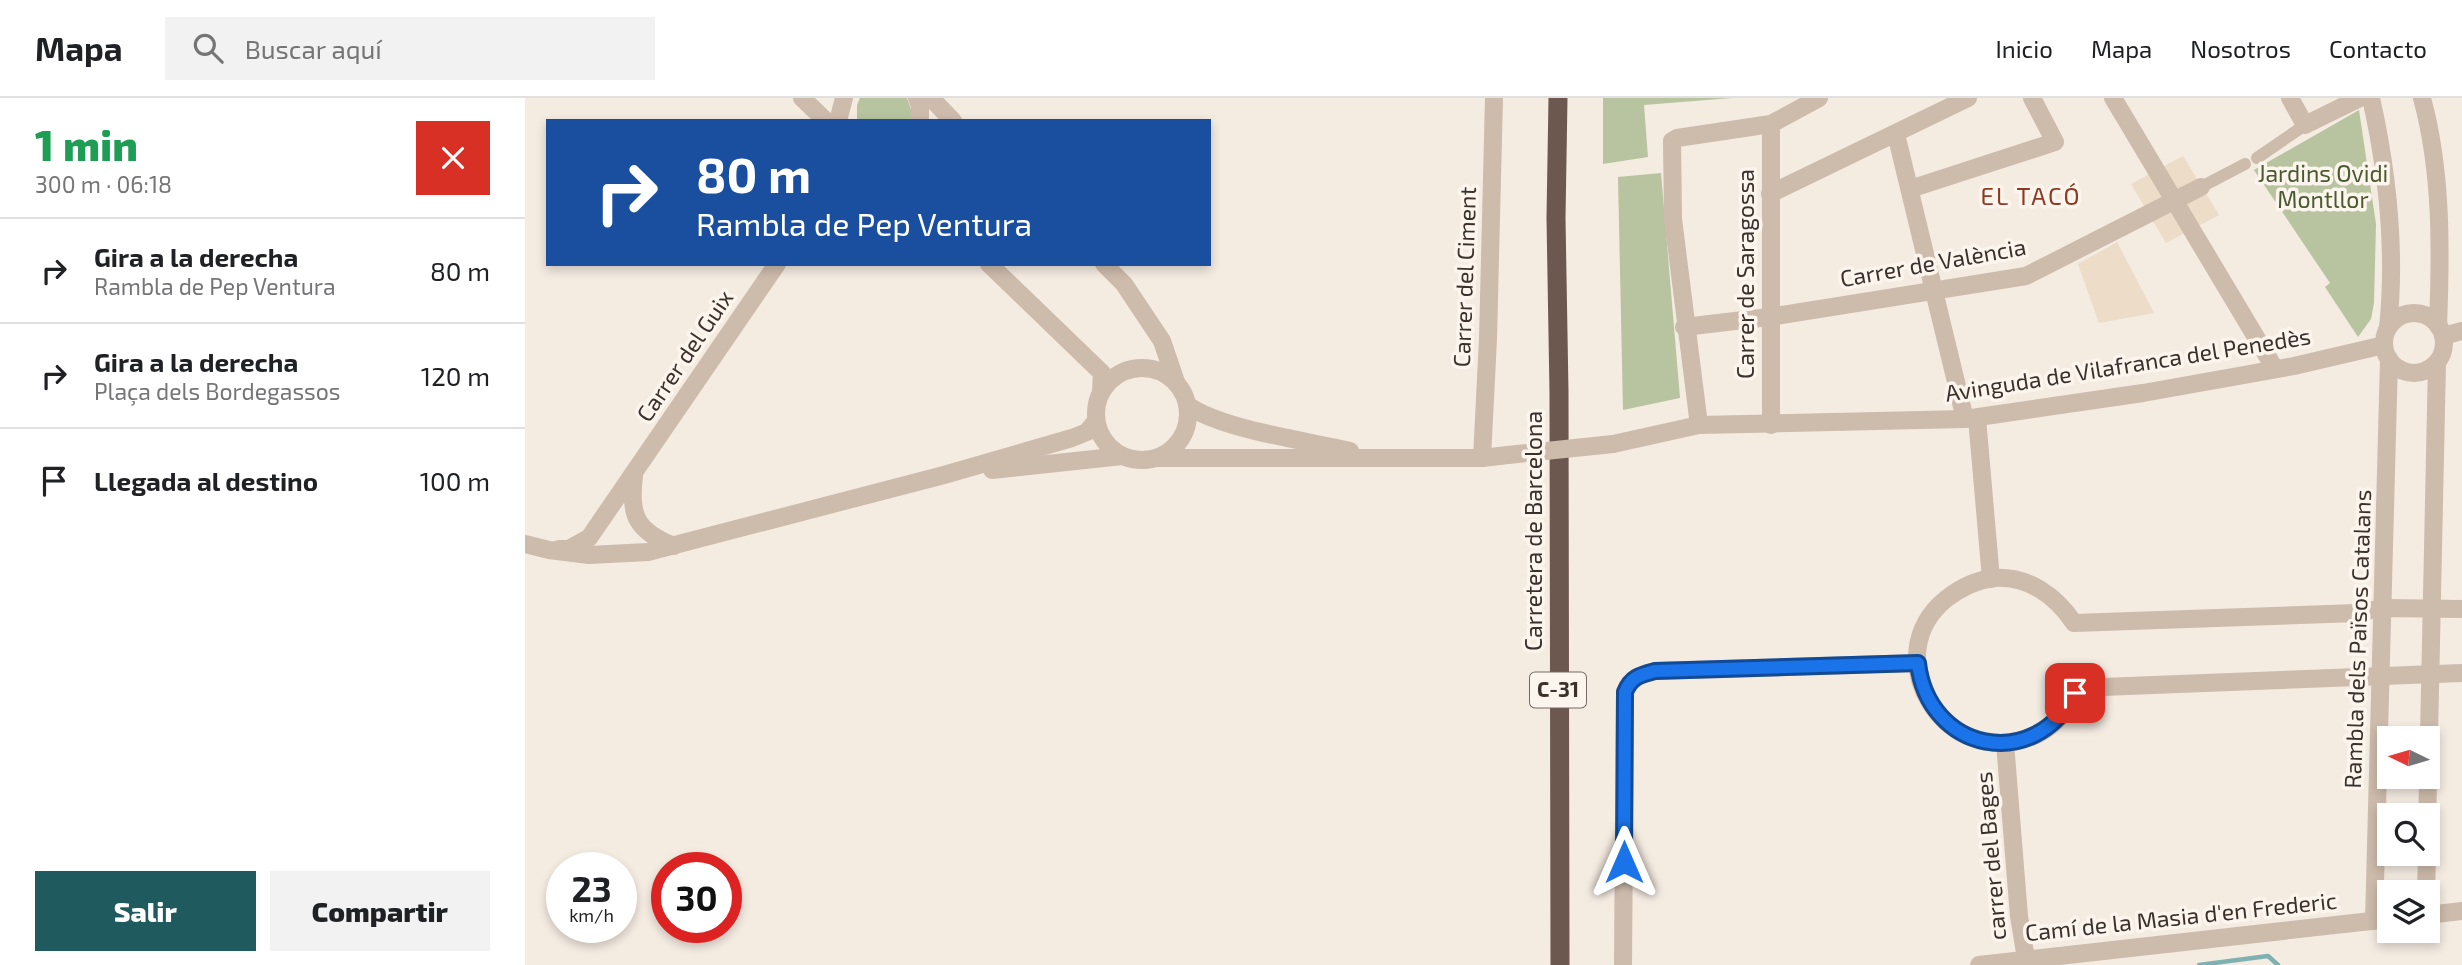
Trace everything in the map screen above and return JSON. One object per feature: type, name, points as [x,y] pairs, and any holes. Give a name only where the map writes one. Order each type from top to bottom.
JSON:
[{"type":"highway","name":"Carretera de Barcelona","points":[[1558,98],[1556,227],[1559,393],[1560,965]]},
{"type":"street","points":[[802,98],[824,119]]},
{"type":"street","points":[[839,119],[844,98]]},
{"type":"street","points":[[917,98],[921,119]]},
{"type":"street","points":[[931,98],[951,119]]},
{"type":"street","name":"Carrer del Ciment","points":[[1482,458],[1494,98]]},
{"type":"street","points":[[1699,425],[1684,327],[1672,219],[1672,141],[1677,138],[1771,124],[1819,98]]},
{"type":"street","points":[[1770,194],[1968,98]]},
{"type":"street","points":[[1910,189],[2055,142],[2032,98]]},
{"type":"street","points":[[2113,98],[2275,369]]},
{"type":"street","points":[[2290,98],[2305,125]]},
{"type":"street","points":[[2257,158],[2305,125],[2360,98]]},
{"type":"street","name":"Rambla dels Països Catalans","points":[[2371,98],[2382,145],[2390,206],[2391,302],[2387,344],[2381,880]]},
{"type":"street","points":[[2422,98],[2436,183],[2441,354],[2437,362],[2427,803]]},
{"type":"street","name":"Carrer de Saragossa","points":[[1771,124],[1771,425]]},
{"type":"street","points":[[1896,134],[1934,290],[1971,419],[1991,579]]},
{"type":"street","points":[[2201,187],[2245,164]]},
{"type":"street","name":"Carrer de València","points":[[1684,327],[1769,317],[2026,276],[2201,187]]},
{"type":"street","name":"Carrer del Guix","points":[[549,550],[569,548],[589,538],[776,266]]},
{"type":"street","points":[[525,544],[589,555],[648,552],[944,475],[1087,432],[1095,421],[1102,373],[991,266]]},
{"type":"street","points":[[1106,266],[1124,284],[1162,341],[1176,382]]},
{"type":"street","points":[[2437,362],[2425,370],[2410,372],[2395,365],[2387,344],[2394,320],[2412,313],[2428,317],[2440,331],[2462,331]]},
{"type":"street","name":"Avinguda de Vilafranca del Penedès","points":[[1158,458],[1482,458],[1613,444],[1699,425],[1971,419],[2143,393],[2275,369],[2387,344]]},
{"type":"street","points":[[944,475],[1122,456],[1138,460],[1158,458],[1178,444],[1188,420],[1187,405],[1182,390],[1163,372],[1135,368],[1117,375],[1101,391]]},
{"type":"street","name":"Avinguda de Vilafranca del Penedès","points":[[1187,405],[1202,415],[1244,427],[1377,457]]},
{"type":"street","points":[[1095,421],[1108,445],[1122,456]]},
{"type":"street","points":[[634,476],[631,500],[635,519],[656,539],[674,545]]},
{"type":"street","points":[[2462,609],[2383,608],[2357,613],[2074,623],[2058,602],[2046,592],[2013,579],[1991,579],[1962,587],[1941,604],[1924,628],[1918,663],[1923,690],[1945,722],[1974,739],[2005,743],[2021,741],[2049,727],[2070,705],[2077,688],[2462,673]]},
{"type":"street","points":[[1623,965],[1625,692],[1632,680],[1636,676],[1655,671],[1918,663]]},
{"type":"street","name":"carrer del Bages","points":[[2005,743],[2019,916],[2026,962]]},
{"type":"street","points":[[2440,914],[2462,911]]},
{"type":"street","name":"Camí de la Masia d'en Frederic","points":[[1979,965],[2026,962],[2377,920]]},
{"type":"green space","points":[[860,98],[907,98],[912,112],[911,119],[857,119]]},
{"type":"green space","points":[[1603,98],[1732,98],[1644,105],[1648,157],[1603,164]]},
{"type":"green space","name":"Jardins Ovidi Montllor","points":[[2359,110],[2376,224],[2374,303],[2371,319],[2358,337],[2325,287],[2330,283],[2254,170]]},
{"type":"green space","points":[[1661,173],[1680,398],[1623,410],[1618,177]]},
{"type":"shaded area","points":[[2183,156],[2219,215],[2166,243],[2131,184]]},
{"type":"shaded area","points":[[2117,242],[2154,313],[2099,323],[2078,264]]},
{"type":"waterway","points":[[2199,965],[2268,956],[2278,965]]},
{"type":"district","name":"EL TACÓ","points":[[2031,197]]},
{"type":"route","points":[[1624,862],[1625,692],[1636,676],[1655,671],[1918,663],[1923,690],[1945,722],[1959,732],[1990,743],[2021,741],[2049,727],[2070,705],[2075,693]]}]
